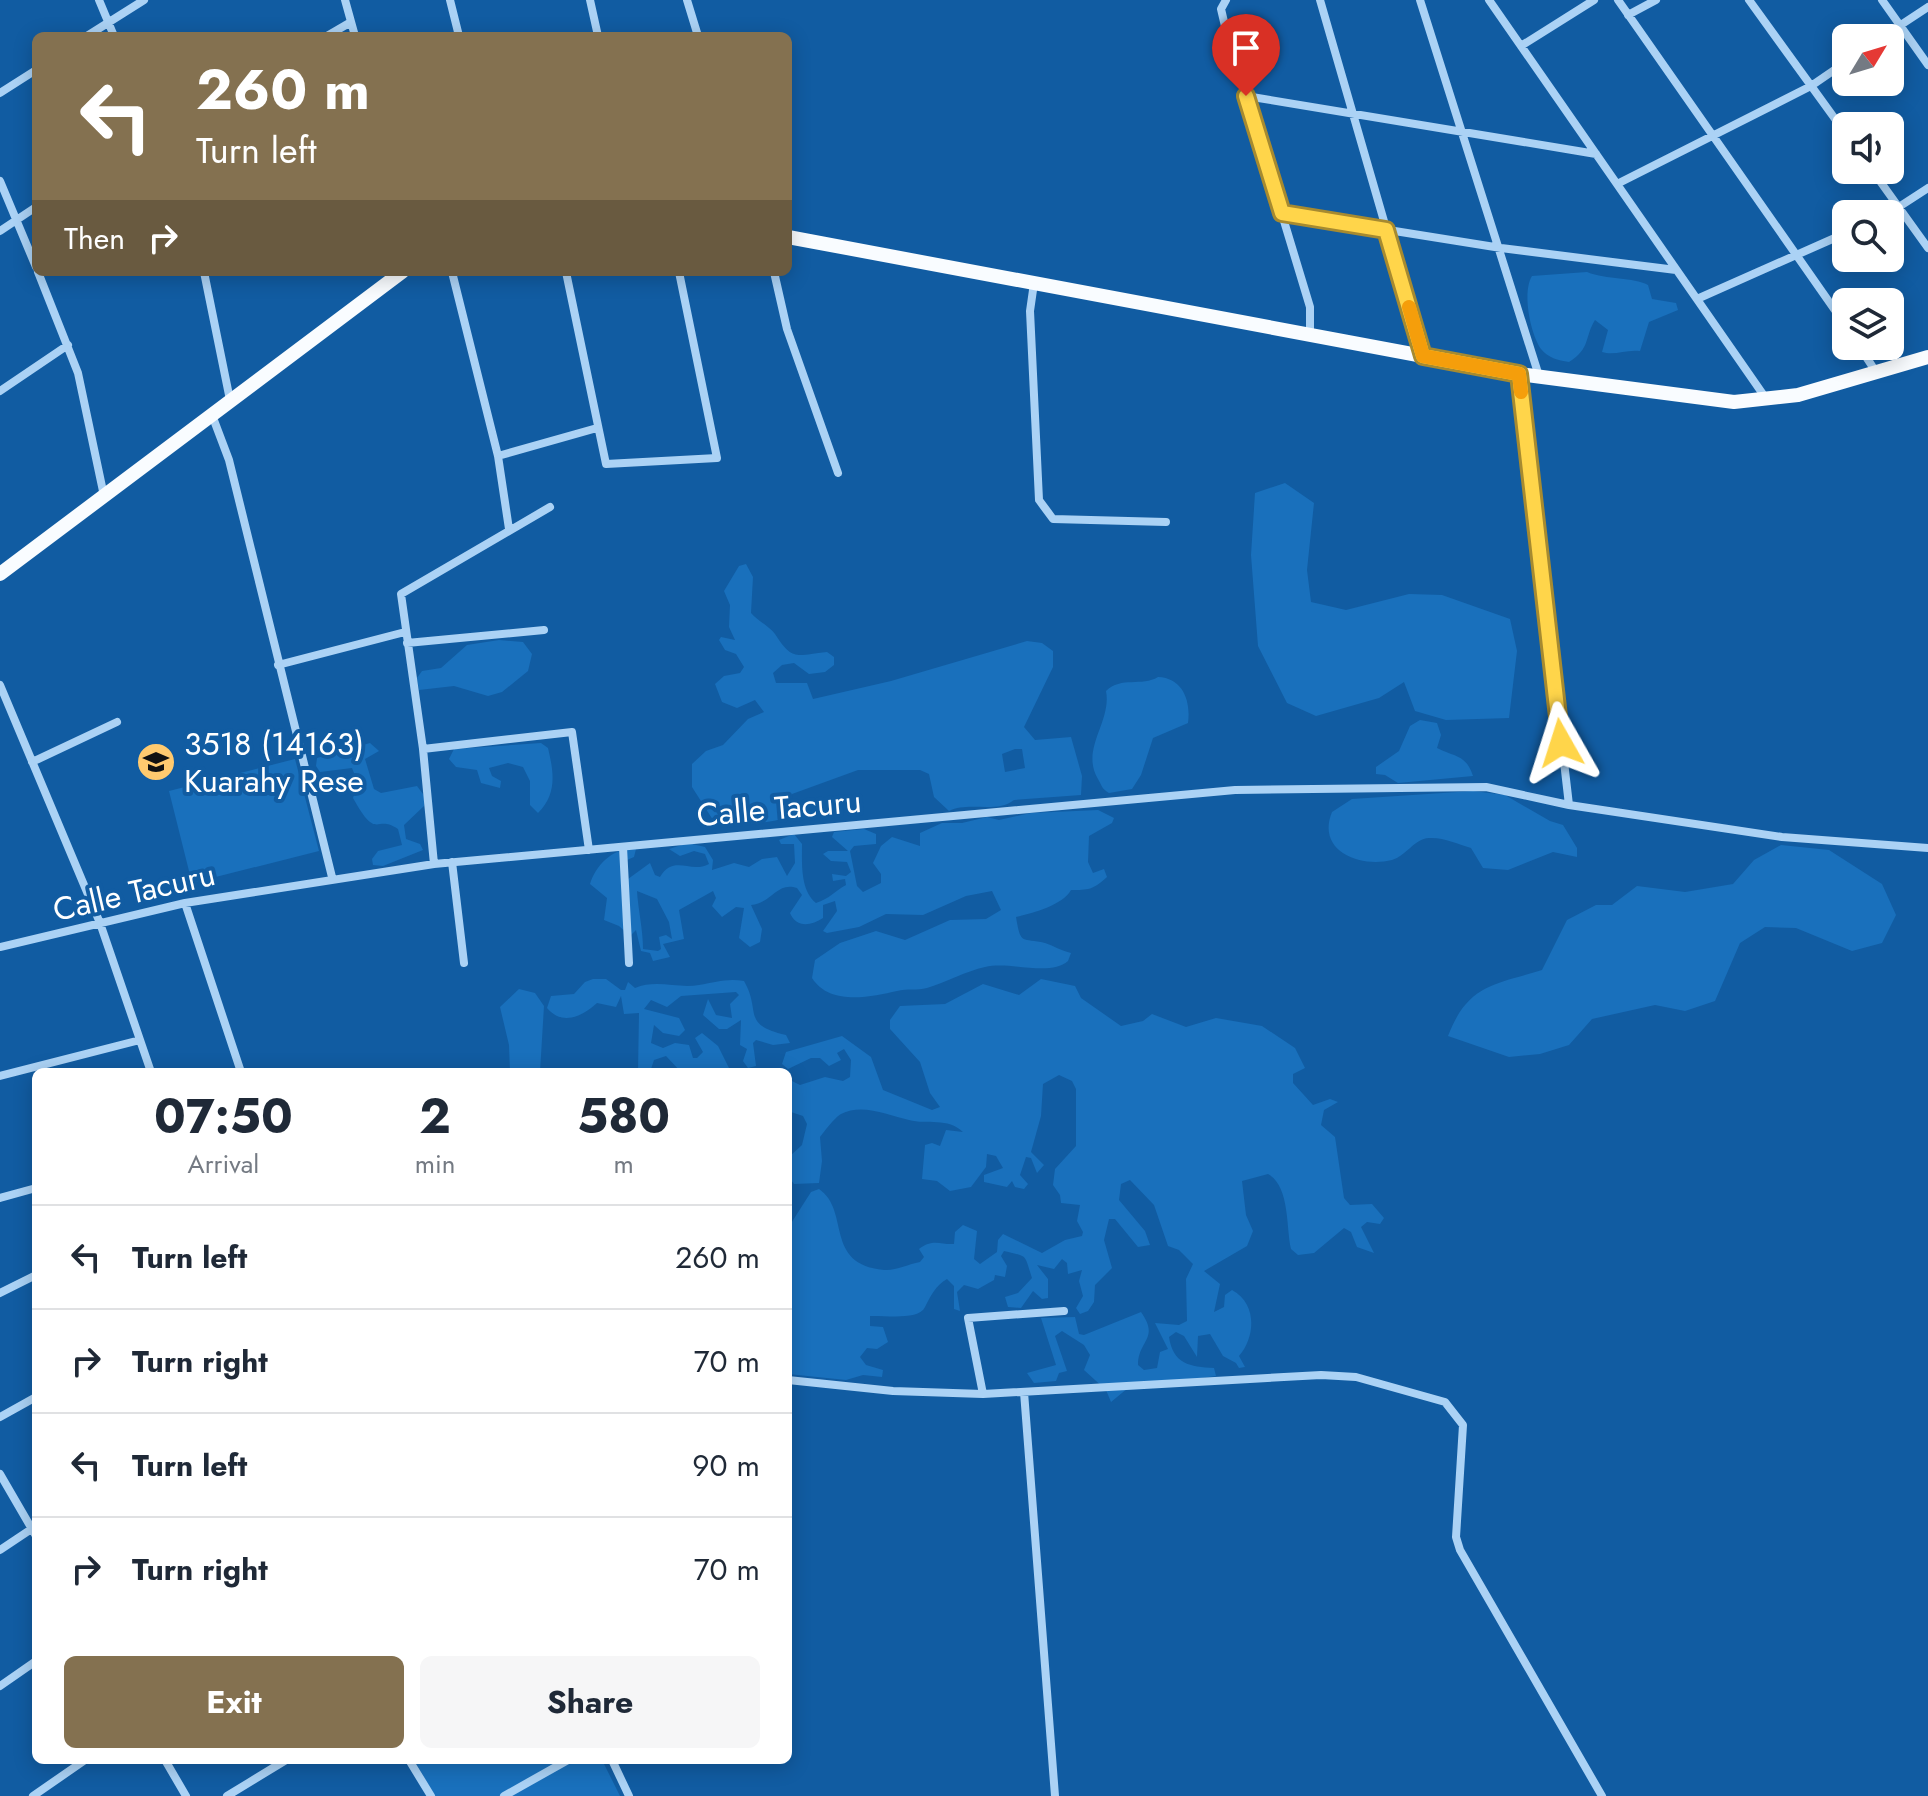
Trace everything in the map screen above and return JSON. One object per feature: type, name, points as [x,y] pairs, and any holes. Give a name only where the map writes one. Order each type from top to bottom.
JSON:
[{"type":"main road","points":[[792,238],[1519,374],[1734,402],[1768,401],[1928,357]]},
{"type":"main road","points":[[0,574],[397,276]]},
{"type":"street","points":[[99,0],[112,32]]},
{"type":"street","points":[[93,32],[144,0]]},
{"type":"street","points":[[345,0],[354,32]]},
{"type":"street","points":[[450,0],[458,32]]},
{"type":"street","points":[[590,0],[597,32]]},
{"type":"street","points":[[687,0],[697,32]]},
{"type":"street","points":[[1226,0],[1221,9],[1223,17],[1310,307],[1310,334]]},
{"type":"street","points":[[1320,0],[1423,356]]},
{"type":"street","points":[[1420,0],[1539,376]]},
{"type":"street","points":[[1489,0],[1768,401]]},
{"type":"street","points":[[1521,46],[1594,0]]},
{"type":"street","points":[[1618,0],[1832,305]]},
{"type":"street","points":[[1628,15],[1656,0]]},
{"type":"street","points":[[1749,0],[1832,115]]},
{"type":"street","points":[[1882,0],[1899,24]]},
{"type":"street","points":[[1902,24],[1928,7]]},
{"type":"street","points":[[334,32],[351,22]]},
{"type":"street","points":[[1904,31],[1928,65]]},
{"type":"street","points":[[1617,184],[1811,86],[1832,72]]},
{"type":"street","points":[[0,93],[32,73]]},
{"type":"street","points":[[1246,96],[1596,154]]},
{"type":"street","points":[[0,181],[32,258]]},
{"type":"street","points":[[1904,206],[1928,188]]},
{"type":"street","points":[[0,231],[32,210]]},
{"type":"street","points":[[1282,213],[1501,248],[1676,270]]},
{"type":"street","points":[[1904,215],[1928,248]]},
{"type":"street","points":[[1697,299],[1832,239]]},
{"type":"street","points":[[39,276],[78,373],[104,496]]},
{"type":"street","points":[[205,276],[231,401]]},
{"type":"street","points":[[453,276],[498,456],[509,529]]},
{"type":"street","points":[[567,276],[606,464],[717,458],[680,276]]},
{"type":"street","points":[[775,276],[787,329],[838,473]]},
{"type":"street","points":[[1034,282],[1030,311],[1039,500],[1042,508],[1053,519],[1166,522]]},
{"type":"street","points":[[0,391],[68,345]]},
{"type":"street","points":[[1869,360],[1877,372]]},
{"type":"street","points":[[1519,374],[1569,805]]},
{"type":"street","points":[[212,415],[229,460],[332,877]]},
{"type":"street","points":[[498,456],[597,428]]},
{"type":"street","points":[[434,864],[423,749],[400,602],[406,589],[550,507]]},
{"type":"street","points":[[407,643],[544,630]]},
{"type":"street","points":[[278,665],[405,632]]},
{"type":"street","points":[[0,685],[100,923],[150,1068]]},
{"type":"street","points":[[32,762],[117,722]]},
{"type":"street","points":[[423,749],[572,732],[589,850]]},
{"type":"street","name":"Calle Tacuru","points":[[0,947],[185,903],[332,877],[434,864],[1235,790],[1486,787],[1569,805],[1782,837],[1928,848]]},
{"type":"street","points":[[623,847],[629,963]]},
{"type":"street","points":[[452,862],[464,963]]},
{"type":"street","points":[[185,903],[240,1068]]},
{"type":"street","points":[[0,1076],[140,1040]]},
{"type":"street","points":[[0,1198],[32,1189]]},
{"type":"street","points":[[0,1293],[32,1277]]},
{"type":"street","points":[[983,1394],[968,1318],[1064,1311]]},
{"type":"street","points":[[792,1380],[893,1391],[983,1394],[1321,1375],[1356,1377],[1445,1402],[1463,1425],[1456,1537],[1460,1550],[1602,1796]]},
{"type":"street","points":[[1024,1392],[1055,1796]]},
{"type":"street","points":[[0,1417],[32,1399]]},
{"type":"street","points":[[0,1474],[32,1527]]},
{"type":"street","points":[[0,1550],[32,1531]]},
{"type":"street","points":[[0,1686],[32,1664]]},
{"type":"street","points":[[33,1796],[79,1764]]},
{"type":"street","points":[[167,1764],[186,1796]]},
{"type":"street","points":[[227,1796],[279,1764]]},
{"type":"street","points":[[411,1764],[431,1796]]},
{"type":"street","points":[[504,1796],[561,1764]]},
{"type":"street","points":[[614,1764],[629,1796]]},
{"type":"shaded area","points":[[1587,272],[1648,285],[1652,299],[1676,303],[1678,310],[1649,322],[1640,351],[1602,352],[1608,330],[1595,320],[1584,347],[1576,357],[1569,362],[1547,355],[1534,333],[1529,312],[1528,292],[1532,276]]},
{"type":"shaded area","points":[[1285,483],[1314,503],[1307,570],[1311,602],[1346,610],[1409,594],[1442,595],[1510,619],[1517,651],[1509,718],[1446,720],[1415,711],[1404,682],[1379,698],[1316,716],[1287,703],[1258,646],[1251,555],[1255,493]]},
{"type":"shaded area","points":[[746,564],[753,577],[751,613],[773,631],[786,649],[796,655],[827,652],[834,657],[834,665],[825,672],[809,674],[794,663],[782,665],[773,673],[776,683],[807,683],[813,699],[891,681],[1027,641],[1042,643],[1053,651],[1053,667],[1024,727],[1035,740],[1071,737],[1082,776],[1081,795],[1014,800],[999,806],[949,811],[934,797],[929,774],[920,770],[858,770],[792,794],[791,815],[785,818],[753,823],[713,820],[692,787],[692,764],[706,751],[723,745],[748,719],[764,712],[755,700],[737,708],[722,702],[715,684],[724,676],[740,673],[744,667],[736,654],[725,650],[719,640],[721,637],[735,640],[729,627],[730,605],[724,591],[739,566]],"holes":[[[1022,749],[1025,768],[1005,772],[1002,754]]]},
{"type":"shaded area","points":[[499,640],[523,642],[532,654],[528,671],[502,692],[488,696],[454,686],[419,690],[417,678],[422,671],[441,668],[467,645]]},
{"type":"shaded area","points":[[1158,677],[1174,682],[1184,692],[1188,723],[1153,738],[1141,775],[1132,789],[1109,793],[1098,779],[1092,757],[1105,714],[1106,691],[1118,684]]},
{"type":"shaded area","points":[[1420,720],[1437,723],[1441,735],[1437,748],[1463,760],[1473,776],[1398,783],[1385,775],[1376,774],[1376,767],[1399,751],[1410,726]]},
{"type":"shaded area","points":[[370,743],[379,751],[365,759],[374,789],[381,793],[417,786],[426,798],[424,806],[404,825],[406,839],[420,844],[423,850],[383,866],[373,865],[372,859],[378,851],[402,845],[398,829],[367,820],[353,798],[358,783],[352,768],[320,772],[316,766],[317,758]]},
{"type":"shaded area","points":[[541,743],[548,748],[552,783],[548,798],[538,813],[530,805],[530,781],[523,767],[508,763],[489,768],[492,776],[501,781],[500,788],[481,783],[477,770],[456,767],[449,759],[454,749]]},
{"type":"shaded area","points":[[295,759],[319,851],[192,883],[169,791]]},
{"type":"shaded area","points":[[1473,791],[1505,795],[1550,821],[1563,825],[1577,848],[1577,857],[1553,852],[1508,870],[1483,868],[1471,848],[1429,838],[1419,841],[1392,860],[1367,861],[1344,854],[1330,837],[1332,812],[1352,799]]},
{"type":"shaded area","points":[[1098,810],[1114,818],[1112,823],[1089,836],[1088,862],[1093,873],[1104,869],[1107,877],[1090,888],[1071,890],[1047,908],[1016,917],[1021,937],[1071,953],[1068,961],[1051,968],[985,967],[923,989],[863,997],[840,996],[829,993],[812,978],[815,960],[840,943],[876,931],[905,940],[950,920],[986,919],[1001,910],[992,891],[966,896],[923,915],[886,914],[859,927],[827,933],[823,931],[837,911],[835,901],[823,905],[823,918],[814,923],[800,923],[790,913],[802,895],[797,888],[784,887],[764,901],[751,905],[762,929],[760,942],[750,947],[739,938],[744,908],[736,907],[722,917],[712,906],[716,898],[713,891],[679,910],[684,939],[663,944],[670,957],[653,961],[650,953],[641,951],[636,930],[630,936],[619,926],[604,920],[607,898],[590,884],[607,858],[621,850],[636,849],[634,857],[627,860],[628,879],[650,863],[655,875],[660,877],[665,870],[677,865],[695,867],[709,864],[705,854],[694,851],[680,856],[669,849],[688,843],[705,847],[713,860],[712,870],[734,863],[749,867],[762,859],[777,857],[787,876],[795,863],[794,844],[781,844],[779,840],[794,834],[802,844],[802,868],[807,891],[816,903],[846,885],[845,879],[833,881],[832,874],[846,876],[851,872],[847,862],[831,861],[823,854],[848,851],[832,837],[834,832],[864,829],[876,834],[876,844],[854,846],[850,851],[857,886],[863,892],[881,883],[881,874],[873,863],[881,846],[892,837],[920,846],[920,833],[942,823],[962,823],[987,817],[999,820],[1031,813]],"holes":[[[637,891],[657,899],[669,922],[672,939],[666,935],[659,937],[661,949],[658,951],[643,949]]]},
{"type":"shaded area","points":[[1781,845],[1829,850],[1882,884],[1896,915],[1882,943],[1852,951],[1796,928],[1765,927],[1740,943],[1715,1001],[1685,1011],[1655,1005],[1592,1019],[1569,1045],[1540,1054],[1509,1057],[1448,1036],[1464,1006],[1474,996],[1496,984],[1542,970],[1567,920],[1596,905],[1612,905],[1637,886],[1685,892],[1733,884],[1754,860]]},
{"type":"shaded area","points":[[606,979],[625,990],[628,982],[635,988],[651,984],[691,986],[727,980],[744,981],[757,1021],[772,1031],[786,1035],[790,1043],[773,1045],[756,1040],[753,1043],[756,1066],[748,1068],[743,1061],[747,1049],[740,1045],[741,1020],[727,1029],[719,1029],[703,1015],[708,999],[716,1015],[732,1018],[730,1004],[739,995],[736,992],[681,996],[667,1007],[651,1000],[644,1009],[679,1018],[685,1030],[679,1036],[663,1033],[654,1025],[651,1043],[663,1048],[675,1043],[689,1045],[693,1058],[697,1058],[703,1052],[695,1038],[702,1033],[718,1046],[729,1068],[677,1068],[666,1056],[654,1060],[651,1068],[638,1068],[639,1013],[624,1014],[621,996],[616,1007],[597,1003],[573,1017],[560,1017],[547,1008],[551,996],[574,994],[585,982]]},
{"type":"shaded area","points":[[1041,979],[1075,986],[1081,998],[1121,1026],[1143,1021],[1152,1014],[1186,1027],[1216,1018],[1262,1026],[1295,1048],[1305,1068],[1293,1074],[1293,1083],[1313,1105],[1330,1099],[1338,1102],[1324,1110],[1321,1125],[1335,1137],[1344,1198],[1350,1205],[1372,1204],[1384,1218],[1380,1224],[1367,1222],[1361,1227],[1374,1253],[1357,1247],[1351,1232],[1344,1228],[1314,1253],[1298,1255],[1291,1249],[1284,1197],[1275,1180],[1268,1174],[1242,1181],[1246,1215],[1253,1231],[1247,1246],[1204,1271],[1220,1284],[1214,1312],[1224,1307],[1225,1295],[1232,1290],[1250,1312],[1251,1331],[1239,1356],[1245,1367],[1239,1368],[1223,1356],[1210,1334],[1198,1336],[1197,1357],[1184,1336],[1176,1332],[1169,1337],[1174,1353],[1190,1365],[1214,1368],[1216,1376],[1128,1388],[1111,1402],[1106,1390],[1084,1370],[1090,1355],[1084,1345],[1062,1331],[1055,1336],[1067,1371],[1059,1373],[1056,1381],[1034,1383],[1027,1373],[1056,1365],[1041,1318],[1075,1317],[1079,1334],[1084,1335],[1141,1312],[1149,1328],[1138,1365],[1144,1370],[1157,1368],[1160,1352],[1168,1349],[1155,1323],[1179,1325],[1187,1321],[1186,1279],[1193,1264],[1179,1250],[1168,1246],[1154,1205],[1130,1180],[1121,1184],[1119,1200],[1145,1231],[1150,1245],[1138,1247],[1115,1219],[1109,1219],[1104,1240],[1112,1268],[1095,1285],[1094,1302],[1088,1311],[1080,1314],[1076,1308],[1083,1296],[1079,1281],[1082,1270],[1068,1274],[1067,1263],[1062,1259],[1054,1269],[1037,1265],[1048,1279],[1048,1298],[1042,1299],[1033,1291],[1021,1308],[1008,1307],[1005,1297],[1018,1293],[1032,1278],[1024,1257],[1004,1251],[1001,1256],[1007,1266],[1005,1277],[995,1275],[994,1280],[978,1289],[964,1285],[957,1292],[960,1311],[954,1309],[954,1286],[947,1279],[916,1314],[870,1316],[870,1326],[883,1327],[888,1342],[877,1349],[867,1348],[860,1357],[866,1365],[883,1370],[882,1377],[863,1375],[846,1380],[792,1374],[792,1222],[811,1192],[819,1189],[828,1199],[845,1248],[853,1258],[865,1266],[884,1270],[920,1262],[924,1257],[919,1249],[929,1244],[954,1244],[955,1232],[963,1225],[977,1231],[974,1259],[980,1264],[997,1252],[998,1240],[1003,1234],[1042,1253],[1065,1240],[1082,1236],[1077,1221],[1080,1205],[1061,1203],[1053,1185],[1055,1169],[1076,1146],[1076,1089],[1072,1081],[1059,1075],[1043,1084],[1041,1116],[1031,1152],[1044,1165],[1037,1173],[1031,1158],[1026,1157],[1020,1175],[1028,1184],[1024,1189],[1015,1187],[1012,1181],[1007,1187],[984,1182],[984,1175],[1003,1168],[996,1156],[987,1154],[986,1167],[971,1187],[950,1191],[937,1181],[922,1179],[925,1145],[932,1143],[940,1146],[946,1130],[963,1132],[951,1124],[916,1121],[866,1110],[841,1114],[820,1137],[822,1161],[819,1183],[794,1184],[792,1181],[792,1154],[802,1145],[807,1124],[803,1116],[792,1112],[792,1081],[800,1085],[825,1077],[843,1081],[850,1077],[851,1060],[844,1049],[837,1053],[841,1060],[829,1066],[820,1058],[811,1058],[787,1068],[782,1064],[786,1052],[842,1036],[871,1057],[883,1090],[932,1110],[940,1107],[930,1093],[920,1062],[890,1029],[890,1020],[900,1006],[945,1004],[983,984],[1019,995]]},
{"type":"shaded area","points":[[519,989],[535,993],[544,1006],[540,1068],[510,1068],[509,1045],[500,1007]]},
{"type":"shaded area","points":[[416,1764],[604,1764],[620,1796],[435,1796]]},
{"type":"slow traffic","points":[[1409,307],[1423,356],[1519,374],[1521,392]]},
{"type":"place","name":"3518 (14163) Kuarahy Rese","points":[[156,762]]},
{"type":"route","points":[[1246,96],[1282,213],[1386,230],[1423,356],[1519,374],[1561,743]]}]
